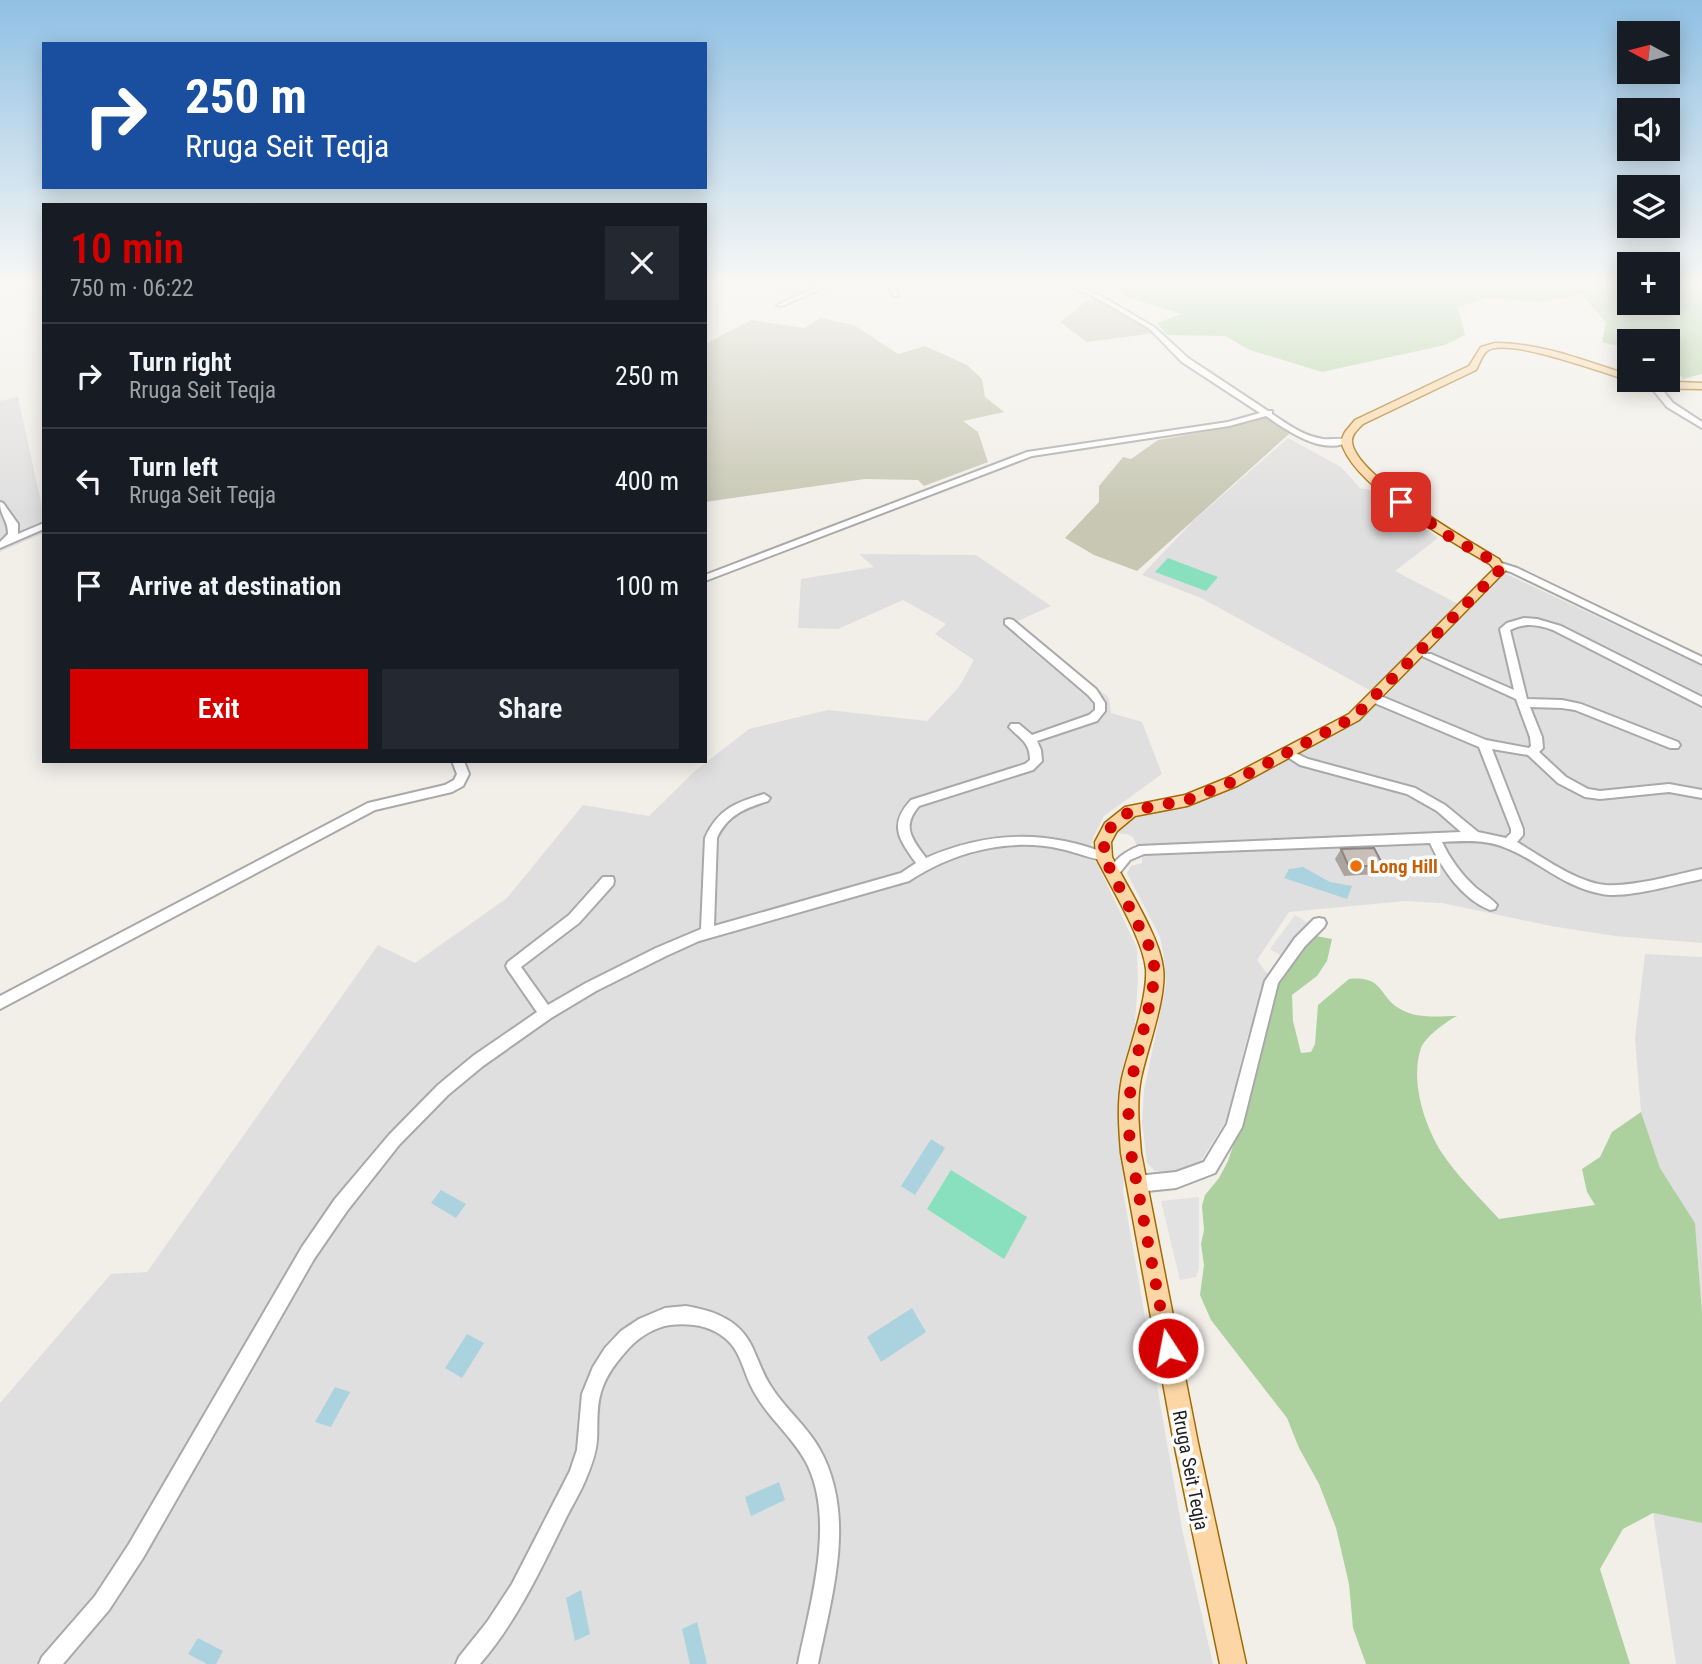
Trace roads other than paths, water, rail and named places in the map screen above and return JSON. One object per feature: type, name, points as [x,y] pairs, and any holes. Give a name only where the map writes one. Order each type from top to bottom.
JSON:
[{"type":"main road","points":[[1104,857],[1103,842],[1111,827],[1130,811],[1187,800],[1232,782],[1354,717],[1498,572],[1498,565],[1450,537],[1401,502],[1349,447],[1350,432],[1359,422],[1474,368],[1478,359]]},
{"type":"main road","points":[[1567,359],[1617,374]]},
{"type":"main road","points":[[1680,385],[1702,386]]},
{"type":"main road","name":"Rruga Seit Teqja","points":[[1104,857],[1150,948],[1155,970],[1131,1082],[1128,1121],[1137,1184],[1185,1443],[1233,1664]]},
{"type":"street","points":[[1184,359],[1309,439],[1349,447]]},
{"type":"street","points":[[1659,392],[1670,405],[1702,426]]},
{"type":"street","points":[[707,577],[1044,449],[1229,425],[1269,413]]},
{"type":"street","points":[[0,505],[13,524],[13,535],[4,542]]},
{"type":"street","points":[[4,542],[42,527]]},
{"type":"street","points":[[1498,565],[1514,570],[1702,662]]},
{"type":"street","points":[[1531,752],[1537,748],[1536,737],[1522,700],[1505,629],[1519,622],[1532,621],[1557,628],[1702,702]]},
{"type":"street","points":[[1009,622],[1092,692],[1100,702],[1100,711],[1093,719],[1031,739]]},
{"type":"street","points":[[1427,656],[1522,700],[1577,707],[1674,745]]},
{"type":"street","points":[[1374,698],[1484,744],[1531,752],[1562,780],[1585,793],[1601,795],[1669,788],[1702,794]]},
{"type":"street","points":[[923,863],[906,840],[902,825],[904,813],[915,803],[1029,767],[1036,761],[1037,749],[1031,739],[1015,727]]},
{"type":"street","points":[[1484,744],[1517,829],[1517,835],[1508,844]]},
{"type":"street","points":[[1289,754],[1304,762],[1411,791],[1441,808],[1474,836]]},
{"type":"street","points":[[0,1003],[372,806],[448,789],[459,783],[463,774],[459,763]]},
{"type":"street","points":[[707,933],[711,838],[715,828],[724,815],[736,807],[764,798]]},
{"type":"street","points":[[1113,873],[1126,857],[1143,850],[1474,836],[1508,844],[1576,883],[1605,890],[1640,887],[1702,874]]},
{"type":"street","points":[[1434,838],[1449,869],[1472,892],[1490,905]]},
{"type":"street","points":[[49,1664],[102,1603],[136,1551],[280,1298],[341,1205],[394,1140],[443,1090],[478,1060],[546,1014],[603,981],[707,933],[905,877],[923,863],[970,847],[1017,841],[1089,849],[1104,857]]},
{"type":"street","points":[[546,1014],[513,966],[573,919],[608,881]]},
{"type":"street","points":[[1137,1184],[1176,1180],[1209,1168],[1234,1127],[1272,981],[1300,942],[1319,923]]},
{"type":"street","points":[[466,1664],[506,1611],[530,1569],[585,1457],[590,1397],[606,1358],[625,1338],[649,1322],[681,1314],[712,1320],[731,1332],[748,1352],[759,1384],[797,1430],[819,1468],[828,1510],[829,1557],[808,1664]]},
{"type":"water","points":[[1303,867],[1330,882],[1352,886],[1347,899],[1284,878],[1289,869]]},
{"type":"water","points":[[931,1139],[945,1148],[915,1195],[901,1186]]},
{"type":"water","points":[[441,1190],[466,1204],[456,1218],[431,1203]]},
{"type":"water","points":[[912,1308],[926,1332],[881,1362],[867,1337]]},
{"type":"water","points":[[467,1334],[484,1343],[462,1378],[445,1368]]},
{"type":"water","points":[[335,1387],[350,1392],[331,1427],[315,1422]]},
{"type":"water","points":[[779,1482],[785,1500],[751,1516],[745,1497]]},
{"type":"water","points":[[581,1590],[590,1634],[575,1641],[566,1598]]},
{"type":"water","points":[[697,1622],[707,1664],[690,1664],[682,1629]]},
{"type":"water","points":[[198,1638],[223,1651],[216,1664],[207,1664],[188,1654]]},
{"type":"place","name":"Long Hill","points":[[1356,866]]}]
